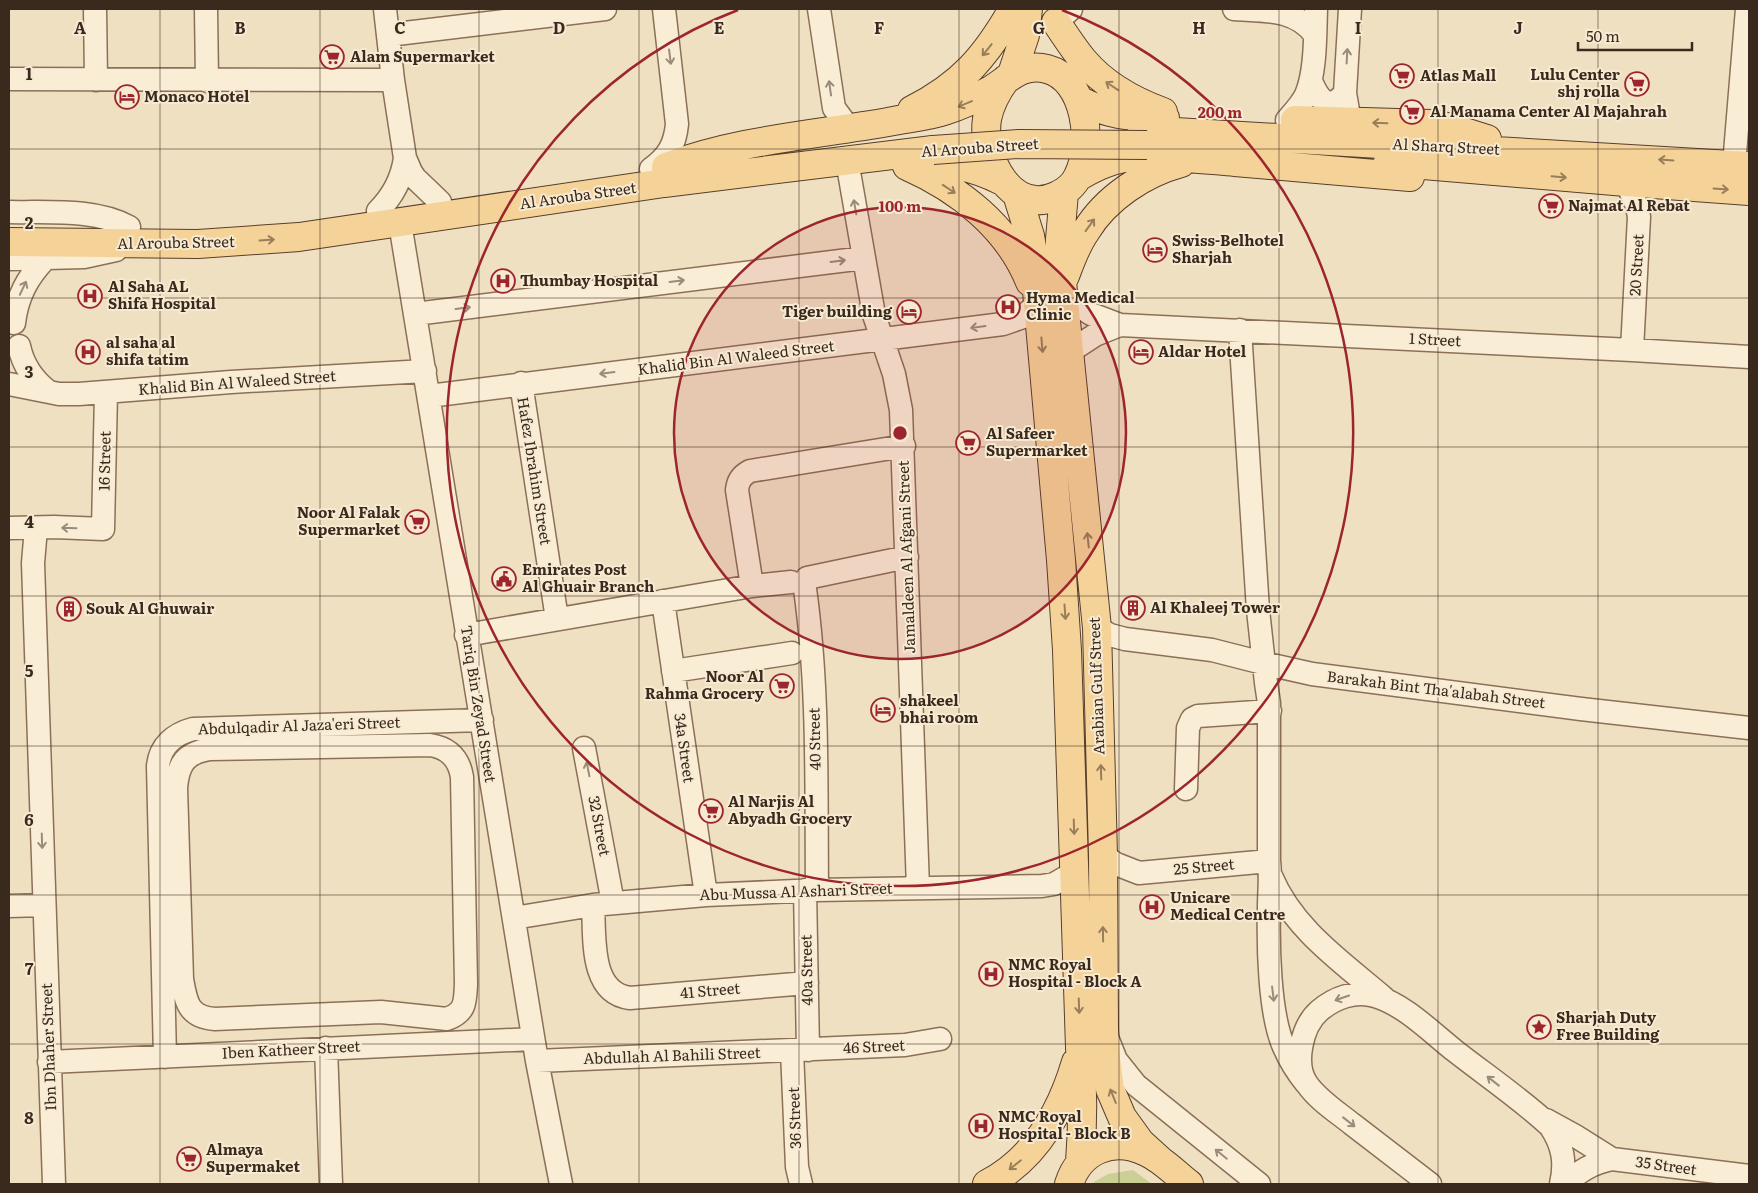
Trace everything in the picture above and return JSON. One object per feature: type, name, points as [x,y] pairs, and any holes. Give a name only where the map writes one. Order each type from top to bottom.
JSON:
[{"type":"main road","points":[[887,122],[930,100],[963,76],[993,43],[1013,9]]},
{"type":"main road","points":[[1010,188],[990,153],[987,121],[997,91],[1009,76],[1025,35],[1028,9]]},
{"type":"main road","points":[[1056,72],[1061,13]]},
{"type":"main road","points":[[1061,13],[1084,61],[1097,75],[1114,88],[1150,107],[1189,119]]},
{"type":"main road","points":[[660,173],[694,157],[728,148],[853,129],[934,114],[960,106],[992,90],[1009,76],[1034,67],[1056,72],[1071,84],[1084,115],[1085,139],[1083,162],[1071,185]]},
{"type":"main road","points":[[660,173],[689,190],[716,191],[850,172],[926,164],[957,165],[988,174],[1028,199],[1041,200],[1053,198],[1092,168],[1123,158],[1195,159],[1459,180],[1482,180],[1511,161],[1472,134],[1432,124],[1123,116],[1093,108],[1079,100]]},
{"type":"main road","name":"Al Arouba Street","points":[[9,226],[130,236],[198,244],[266,240],[333,234],[440,202],[660,173],[1037,129],[1145,137]]},
{"type":"main road","name":"Al Sharq Street","points":[[1145,137],[1511,161],[1741,165]]},
{"type":"main road","points":[[1062,290],[1077,245],[1086,229],[1110,203],[1140,181],[1157,172],[1195,159]]},
{"type":"main road","name":"Al Sharq Street","points":[[1511,161],[1626,182],[1749,191]]},
{"type":"main road","points":[[907,166],[931,177],[953,191],[994,225],[1024,269],[1038,304]]},
{"type":"main road","name":"Al Arouba Street","points":[[389,217],[660,173]]},
{"type":"main road","name":"Arabian Gulf Street","points":[[1071,185],[1060,239],[1062,290],[1097,628],[1103,855],[1104,1030],[1107,1067],[1110,1089],[1122,1117],[1140,1142],[1162,1162]]},
{"type":"main road","name":"Arabian Gulf Street","points":[[1010,188],[1030,236],[1034,258],[1061,560],[1069,686],[1083,1096],[1075,1171]]},
{"type":"main road","name":"Al Arouba Street","points":[[9,242],[130,236]]},
{"type":"main road","points":[[1061,560],[1068,557],[1074,561],[1085,602],[1097,628]]},
{"type":"main road","points":[[986,1184],[1016,1165],[1035,1147],[1050,1126],[1071,1081],[1080,1048]]},
{"type":"main road","points":[[1049,1184],[1075,1171],[1095,1151],[1112,1146],[1130,1146],[1148,1152],[1190,1184]]},
{"type":"street","points":[[95,9],[96,80]]},
{"type":"street","points":[[206,9],[207,81]]},
{"type":"street","points":[[384,9],[405,158],[415,178],[440,202]]},
{"type":"street","points":[[388,35],[605,9]]},
{"type":"street","points":[[646,9],[659,16],[665,16],[676,107],[676,138],[671,150],[662,161],[660,173]]},
{"type":"street","points":[[819,9],[834,108],[845,123],[853,129]]},
{"type":"street","points":[[1234,9],[1287,14],[1303,22],[1315,35]]},
{"type":"street","points":[[1287,120],[1298,109],[1311,81],[1316,9]]},
{"type":"street","points":[[1350,9],[1345,93],[1350,122]]},
{"type":"street","points":[[1741,165],[1747,9]]},
{"type":"street","points":[[9,79],[393,80]]},
{"type":"street","points":[[1311,81],[1316,94],[1320,99],[1327,102],[1334,102],[1345,93]]},
{"type":"street","points":[[389,217],[405,158]]},
{"type":"street","name":"Jamaldeen Al Afgani Street","points":[[850,172],[874,315],[888,357],[902,410],[918,888]]},
{"type":"street","name":"20 Street","points":[[1626,182],[1637,206],[1639,217],[1632,350]]},
{"type":"street","points":[[9,212],[94,214],[112,218],[130,236],[96,255],[45,259],[9,259]]},
{"type":"street","name":"Tariq Bin Zeyad Street","points":[[389,217],[415,314],[536,1061],[561,1184]]},
{"type":"street","points":[[415,314],[864,258]]},
{"type":"street","points":[[45,259],[27,280],[11,320],[18,334],[19,346],[28,370],[41,386],[49,392]]},
{"type":"street","name":"1 Street","points":[[1062,290],[1091,314],[1120,325],[1749,357]]},
{"type":"street","name":"Khalid Bin Al Waleed Street","points":[[429,396],[1013,322],[1023,317],[1038,304]]},
{"type":"street","name":"1 Street","points":[[1069,352],[1094,336],[1120,325]]},
{"type":"street","points":[[1240,330],[1263,663],[1270,711],[1268,924],[1275,1011],[1283,1046],[1294,1069],[1306,1083],[1334,1110],[1430,1184]]},
{"type":"street","points":[[9,368],[19,346]]},
{"type":"street","name":"Khalid Bin Al Waleed Street","points":[[9,384],[49,392],[74,394],[106,393],[231,382],[424,371]]},
{"type":"street","name":"Hafez Ibrahim Street","points":[[521,384],[557,619]]},
{"type":"street","name":"16 Street","points":[[36,528],[103,529],[106,393]]},
{"type":"street","points":[[752,586],[737,490],[738,482],[743,475],[750,471],[904,446]]},
{"type":"street","points":[[9,528],[36,528]]},
{"type":"street","name":"Ibn Dhaher Street","points":[[36,528],[33,563],[54,1184]]},
{"type":"street","points":[[466,635],[752,586],[801,583],[907,556]]},
{"type":"street","name":"40 Street","points":[[801,583],[810,627],[815,687],[811,890]]},
{"type":"street","name":"34a Street","points":[[662,601],[706,895]]},
{"type":"street","name":"Barakah Bint Tha'alabah Street","points":[[1097,628],[1110,635],[1125,639],[1212,650],[1312,674],[1572,708],[1749,728]]},
{"type":"street","points":[[1098,660],[1125,639]]},
{"type":"street","points":[[673,671],[792,654]]},
{"type":"street","points":[[1186,789],[1188,728],[1192,719],[1198,716],[1270,711]]},
{"type":"street","name":"Abdulqadir Al Jaza'eri Street","points":[[165,1057],[173,980],[159,757],[169,741],[177,735],[193,729],[482,720]]},
{"type":"street","points":[[225,750],[226,727]]},
{"type":"street","points":[[430,745],[440,747],[449,752],[460,768],[463,788],[466,984],[465,1003],[455,1016],[447,1020],[381,1012],[204,1018],[195,1014],[188,1006],[173,980],[177,778],[180,766],[188,757],[198,751],[225,750],[430,745]]},
{"type":"street","name":"32 Street","points":[[584,748],[603,904],[597,961],[599,973],[607,988],[614,994]]},
{"type":"street","points":[[463,788],[492,787]]},
{"type":"street","name":"25 Street","points":[[1103,855],[1116,864],[1139,873],[1270,868]]},
{"type":"street","points":[[1270,868],[1285,904],[1294,917],[1315,938],[1386,999],[1412,1017],[1550,1126],[1557,1136],[1563,1152],[1563,1184]]},
{"type":"street","name":"Abu Mussa Al Ashari Street","points":[[514,918],[603,904],[706,895],[811,890],[1042,886],[1054,884],[1075,872]]},
{"type":"street","name":"25 Street","points":[[1103,898],[1119,884],[1139,873]]},
{"type":"street","name":"40a Street","points":[[800,1051],[807,983],[811,890]]},
{"type":"street","points":[[9,906],[44,905]]},
{"type":"street","points":[[1270,963],[1276,946],[1282,939],[1290,935],[1299,934],[1315,938]]},
{"type":"street","name":"41 Street","points":[[614,994],[630,998],[807,983]]},
{"type":"street","points":[[1306,1083],[1300,1053],[1308,1025],[1317,1013],[1336,1000],[1357,994],[1372,995],[1386,999]]},
{"type":"street","points":[[422,1016],[426,1044]]},
{"type":"street","points":[[1104,1030],[1116,1060],[1136,1085],[1259,1184]]},
{"type":"street","name":"Iben Katheer Street","points":[[49,1062],[533,1039]]},
{"type":"street","name":"46 Street","points":[[800,1051],[917,1044],[940,1039]]},
{"type":"street","points":[[326,1048],[331,1184]]},
{"type":"street","name":"Abdullah Al Bahili Street","points":[[536,1061],[800,1051]]},
{"type":"street","name":"36 Street","points":[[800,1051],[797,1167],[801,1184]]},
{"type":"street","points":[[1541,1118],[1577,1137],[1612,1159]]},
{"type":"street","points":[[1563,1184],[1584,1168],[1612,1159]]},
{"type":"street","name":"35 Street","points":[[1612,1159],[1702,1178],[1749,1176]]},
{"type":"green space","points":[[1133,1170],[1152,1184],[1093,1184],[1108,1174]]},
{"type":"place","name":"Alam Supermarket","points":[[332,57]]},
{"type":"place","name":"Atlas Mall","points":[[1402,76]]},
{"type":"place","name":"Lulu Center shj rolla","points":[[1637,84]]},
{"type":"place","name":"Monaco Hotel","points":[[127,97]]},
{"type":"place","name":"Al Manama Center Al Majahrah","points":[[1412,112]]},
{"type":"place","name":"Najmat Al Rebat","points":[[1551,206]]},
{"type":"place","name":"Swiss-Belhotel Sharjah","points":[[1155,250]]},
{"type":"place","name":"Thumbay Hospital","points":[[503,281]]},
{"type":"place","name":"Al Saha AL Shifa Hospital","points":[[90,296]]},
{"type":"place","name":"Hyma Medical Clinic","points":[[1008,307]]},
{"type":"place","name":"Tiger building","points":[[909,312]]},
{"type":"place","name":"al saha al shifa tatim","points":[[88,352]]},
{"type":"place","name":"Aldar Hotel","points":[[1141,352]]},
{"type":"place","name":"Al Safeer Supermarket","points":[[968,443]]},
{"type":"place","name":"Noor Al Falak Supermarket","points":[[417,522]]},
{"type":"place","name":"Emirates Post Al Ghuair Branch","points":[[504,579]]},
{"type":"place","name":"Al Khaleej Tower","points":[[1133,608]]},
{"type":"place","name":"Souk Al Ghuwair","points":[[69,609]]},
{"type":"place","name":"Noor Al Rahma Grocery","points":[[782,686]]},
{"type":"place","name":"shakeel bhai room","points":[[883,710]]},
{"type":"place","name":"Al Narjis Al Abyadh Grocery","points":[[711,811]]},
{"type":"place","name":"Unicare Medical Centre","points":[[1152,907]]},
{"type":"place","name":"NMC Royal Hospital - Block A","points":[[991,974]]},
{"type":"place","name":"Sharjah Duty Free Building","points":[[1539,1027]]},
{"type":"place","name":"NMC Royal Hospital - Block B","points":[[981,1126]]},
{"type":"place","name":"Almaya Supermaket","points":[[189,1159]]}]
